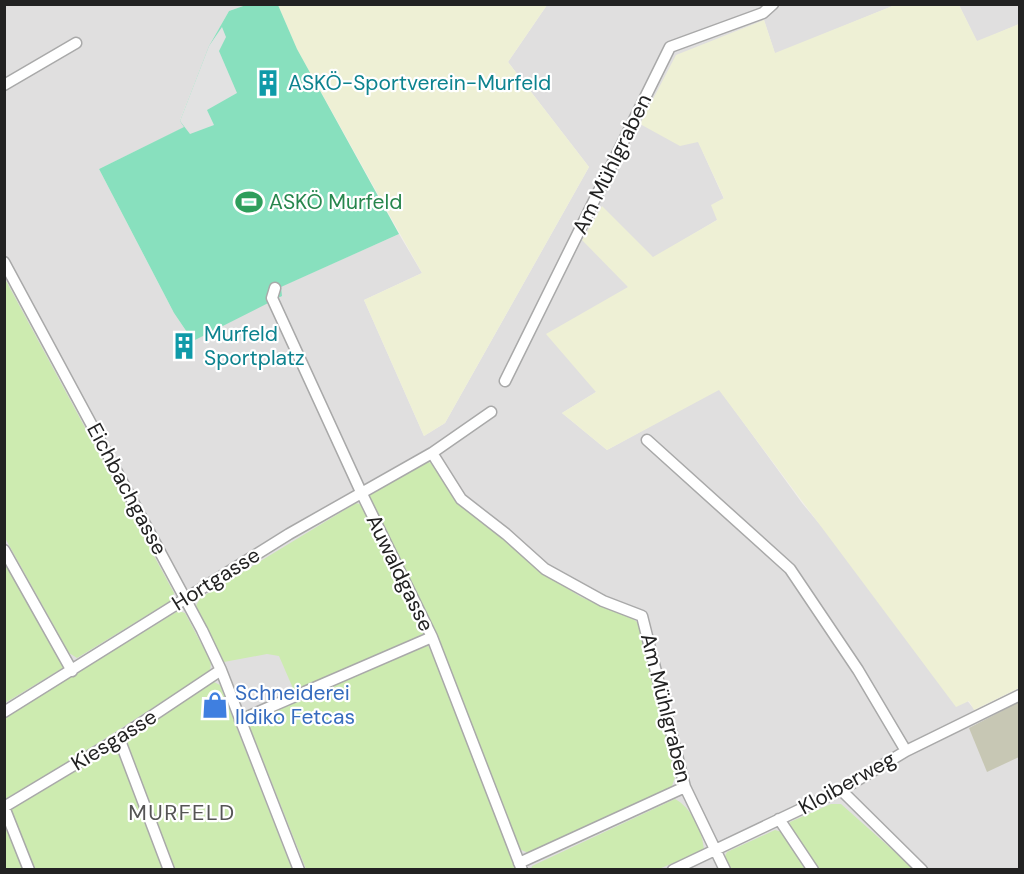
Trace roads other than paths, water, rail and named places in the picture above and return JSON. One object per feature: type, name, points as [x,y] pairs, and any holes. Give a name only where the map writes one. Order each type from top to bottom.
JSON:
[{"type":"street","name":"Am Mühlgraben","points":[[505,381],[670,47],[763,13],[773,4]]},
{"type":"street","points":[[4,85],[76,43]]},
{"type":"street","name":"Eichbachgasse","points":[[4,262],[186,599],[221,670],[299,870]]},
{"type":"street","name":"Auwaldgasse","points":[[275,288],[272,298],[361,492],[432,637],[521,866],[685,787]]},
{"type":"street","points":[[432,453],[491,412]]},
{"type":"street","points":[[647,440],[790,569],[858,670],[906,751]]},
{"type":"street","name":"Am Mühlgraben","points":[[432,453],[461,499],[506,534],[544,569],[603,601],[642,616],[685,787],[725,870]]},
{"type":"street","name":"Hortgasse","points":[[4,712],[361,492],[432,453]]},
{"type":"street","points":[[4,550],[72,671]]},
{"type":"street","points":[[240,720],[432,637]]},
{"type":"street","name":"Kiesgasse","points":[[4,807],[119,738],[221,670]]},
{"type":"street","name":"Kloiberweg","points":[[673,870],[841,790],[906,751],[1020,694]]},
{"type":"street","points":[[119,738],[169,870]]},
{"type":"street","points":[[841,790],[922,870]]},
{"type":"street","points":[[4,807],[29,870]]},
{"type":"street","points":[[779,819],[813,870]]},
{"type":"place","name":"ASKÖ-Sportverein-Murfeld","points":[[268,83]]},
{"type":"place","name":"ASKÖ Murfeld","points":[[249,202]]},
{"type":"place","name":"Murfeld Sportplatz","points":[[184,346]]},
{"type":"place","name":"Schneiderei Ildiko Fetcas","points":[[215,705]]},
{"type":"district","name":"MURFELD","points":[[182,812]]}]
